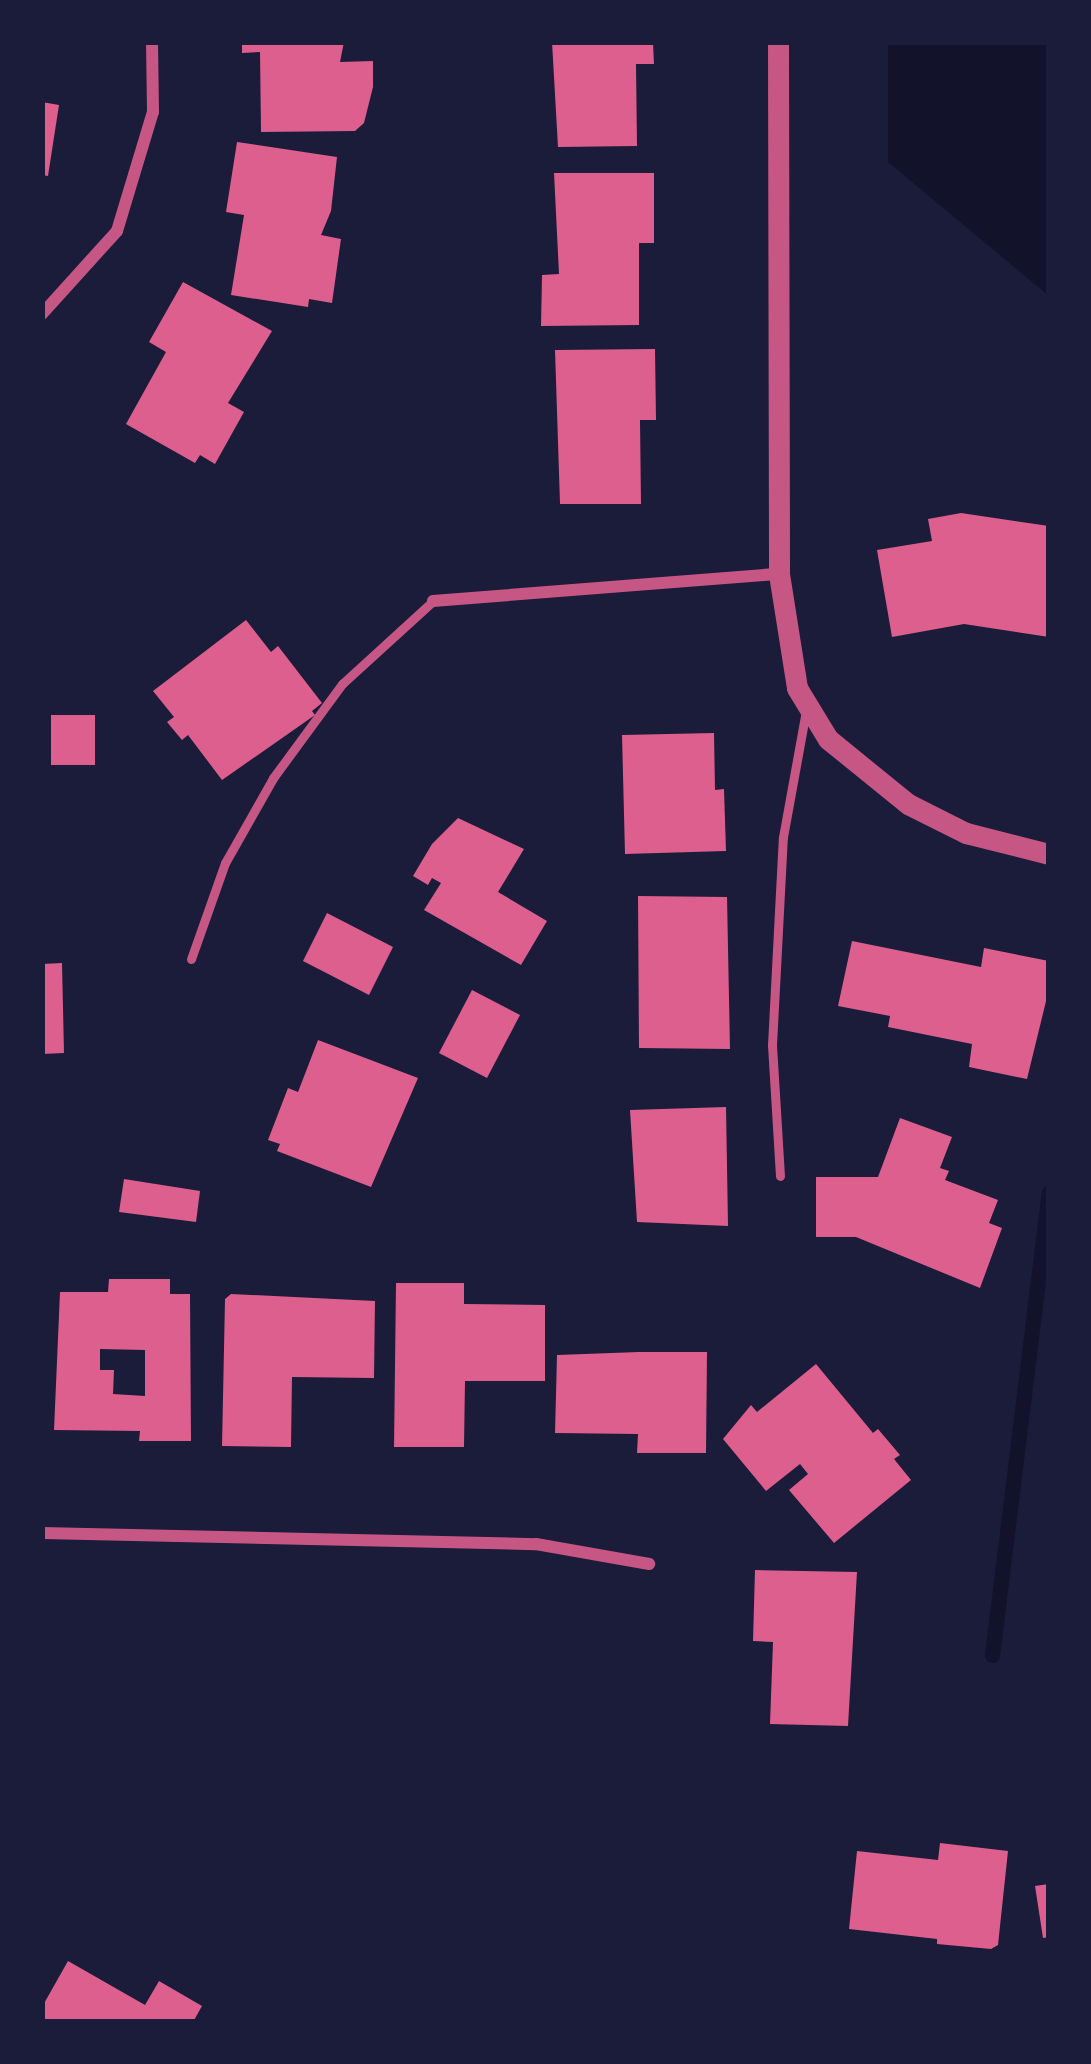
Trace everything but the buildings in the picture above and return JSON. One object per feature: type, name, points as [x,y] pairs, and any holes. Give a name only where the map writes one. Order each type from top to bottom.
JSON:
[{"type":"street","points":[[42,314],[117,230],[153,112],[152,42]]},
{"type":"street","points":[[778,42],[779,574],[802,696],[828,739],[908,805],[966,833],[1049,854]]},
{"type":"street","points":[[433,601],[779,574]]},
{"type":"street","points":[[42,1532],[536,1544],[650,1564]]},
{"type":"lane","points":[[191,959],[225,863],[273,778],[342,685],[433,601]]},
{"type":"lane","points":[[780,1175],[772,1045],[783,837],[802,696]]},
{"type":"shaded area","points":[[888,42],[1049,42],[1049,296],[888,162]]},
{"type":"waterway","points":[[992,1655],[1049,1192]]}]
